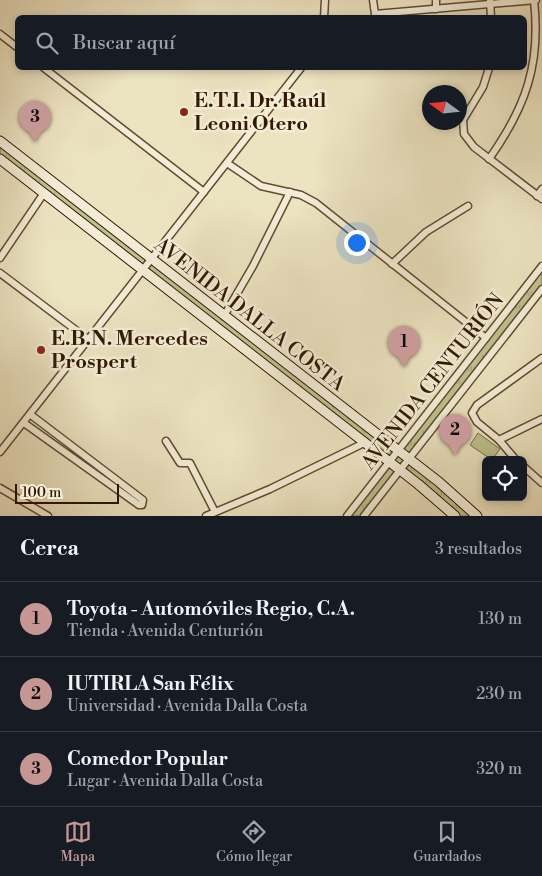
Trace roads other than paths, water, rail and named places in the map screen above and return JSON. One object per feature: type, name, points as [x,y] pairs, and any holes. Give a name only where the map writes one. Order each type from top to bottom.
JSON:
[{"type":"street","points":[[324,15],[326,0]]},
{"type":"street","points":[[373,0],[375,14],[490,2],[535,0],[535,45],[529,85],[511,127],[489,159]]},
{"type":"street","points":[[436,0],[436,9]]},
{"type":"street","points":[[490,2],[491,15]]},
{"type":"street","points":[[0,34],[15,46]]},
{"type":"street","points":[[47,70],[204,192]]},
{"type":"street","points":[[1,449],[31,415],[299,70]]},
{"type":"street","points":[[488,70],[483,87],[463,125],[464,134],[470,143],[489,159],[540,197],[542,190]]},
{"type":"street","name":"AVENIDA DALLA COSTA","points":[[0,141],[439,482],[477,516]]},
{"type":"street","name":"AVENIDA DALLA COSTA","points":[[0,159],[400,470],[456,516]]},
{"type":"street","points":[[227,163],[260,186],[290,192],[308,198],[322,206],[486,338]]},
{"type":"street","points":[[224,316],[253,266],[290,192]]},
{"type":"street","points":[[0,258],[44,193]]},
{"type":"street","points":[[392,264],[426,232],[468,206]]},
{"type":"street","name":"AVENIDA CENTURIÓN","points":[[347,516],[542,266]]},
{"type":"street","points":[[0,273],[89,340]]},
{"type":"street","name":"AVENIDA CENTURIÓN","points":[[364,516],[542,289]]},
{"type":"street","points":[[513,456],[499,440],[477,422],[472,416],[473,410],[542,358]]},
{"type":"street","points":[[24,423],[106,483],[139,505],[142,505],[142,500],[112,474],[31,415]]},
{"type":"street","points":[[499,440],[542,419]]},
{"type":"street","points":[[166,441],[180,463],[190,463],[215,512]]},
{"type":"street","points":[[206,516],[270,489],[364,443]]},
{"type":"street","points":[[527,469],[542,482]]},
{"type":"street","points":[[0,488],[48,516]]},
{"type":"place","name":"E.T.I. Dr. Raúl Leoni Otero","points":[[184,112]]},
{"type":"place","name":"Comedor Popular","points":[[35,142]]},
{"type":"place","name":"E.B.N. Mercedes Prospert","points":[[41,350]]},
{"type":"place","name":"Toyota - Automóviles Regio, C.A.","points":[[404,367]]},
{"type":"place","name":"IUTIRLA San Félix","points":[[455,455]]}]
